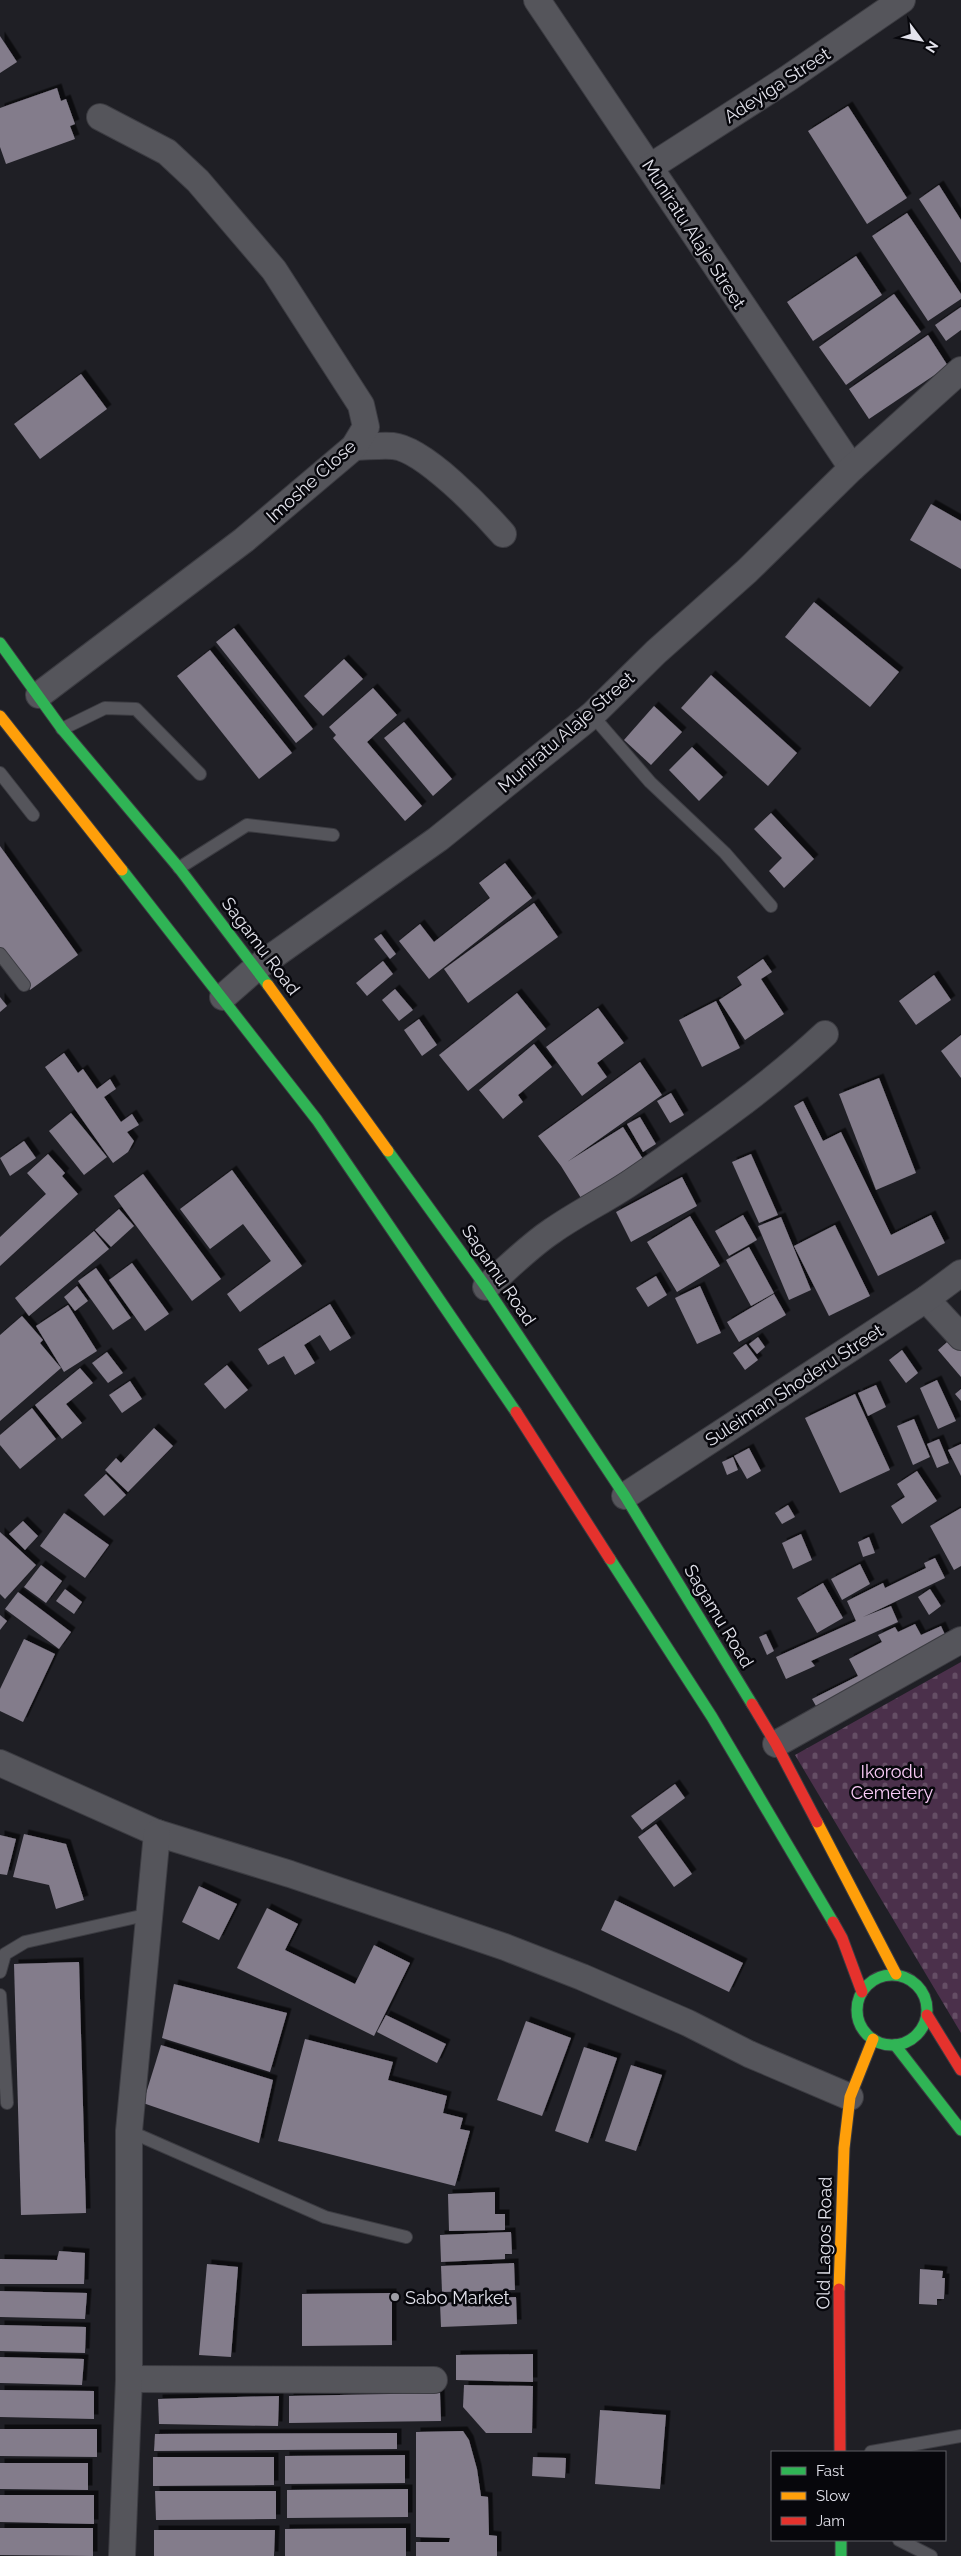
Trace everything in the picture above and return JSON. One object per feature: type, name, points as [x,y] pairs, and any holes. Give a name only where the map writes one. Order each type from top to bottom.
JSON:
[{"type":"main road","name":"Sagamu Road","points":[[0,643],[62,729],[179,868],[256,968],[486,1287],[625,1496],[776,1744],[896,1974]]},
{"type":"main road","points":[[0,716],[222,996],[317,1120],[447,1308],[696,1692],[842,1938],[862,1992]]},
{"type":"main road","points":[[927,2015],[924,2025],[916,2035],[906,2042],[895,2045],[882,2044],[863,2031],[858,2020],[856,2008],[862,1992],[874,1979],[896,1974],[916,1983],[923,1992],[927,2015],[961,2070]]},
{"type":"main road","name":"Old Lagos Road","points":[[840,2451],[840,2261],[844,2148],[850,2096],[873,2039]]},
{"type":"main road","points":[[895,2045],[961,2130]]},
{"type":"main road","points":[[841,2541],[841,2556]]},
{"type":"street","name":"Muniratu Alaje Street","points":[[536,0],[852,468]]},
{"type":"street","name":"Adeyiga Street","points":[[650,167],[787,79],[902,0]]},
{"type":"street","name":"Imoshe Close","points":[[39,695],[244,540],[354,447],[366,427],[361,405],[274,270],[198,181],[167,152],[100,117]]},
{"type":"street","name":"Muniratu Alaje Street","points":[[222,996],[256,968],[438,839],[592,715],[656,652],[747,571],[852,468],[961,370]]},
{"type":"street","points":[[354,447],[394,446],[424,460],[475,501],[503,534]]},
{"type":"street","points":[[486,1287],[540,1240],[634,1180],[715,1123],[792,1064],[825,1034]]},
{"type":"street","name":"Suleiman Shoderu Street","points":[[625,1496],[926,1299],[961,1273]]},
{"type":"street","points":[[926,1299],[961,1337]]},
{"type":"street","points":[[776,1744],[961,1640]]},
{"type":"street","points":[[0,1763],[158,1833],[290,1874],[505,1947],[608,1988],[750,2054],[850,2096]]},
{"type":"street","points":[[122,2556],[129,2378],[129,2131],[158,1833]]},
{"type":"street","points":[[129,2378],[434,2380]]},
{"type":"lane","points":[[62,729],[105,708],[136,709],[200,774]]},
{"type":"lane","points":[[592,715],[650,782],[725,853],[771,906]]},
{"type":"lane","points":[[0,773],[34,815]]},
{"type":"lane","points":[[179,868],[247,825],[333,835]]},
{"type":"lane","points":[[0,954],[24,985]]},
{"type":"lane","points":[[0,1972],[5,1954],[25,1942],[150,1914]]},
{"type":"lane","points":[[0,1995],[7,2102]]},
{"type":"lane","points":[[129,2131],[325,2217],[406,2237]]},
{"type":"lane","points":[[877,2451],[961,2436]]},
{"type":"lane","points":[[901,2541],[931,2556]]},
{"type":"green space","name":"Ikorodu Cemetery","points":[[961,1662],[961,2033],[795,1755]]},
{"type":"building","points":[[0,36],[17,62],[0,73]]},
{"type":"building","points":[[57,88],[61,101],[66,99],[75,124],[70,126],[75,139],[6,164],[0,147],[0,108]]},
{"type":"building","points":[[848,106],[907,198],[867,224],[808,131]]},
{"type":"building","points":[[939,185],[961,220],[961,263],[919,199]]},
{"type":"building","points":[[907,213],[961,294],[961,299],[928,321],[872,236]]},
{"type":"building","points":[[856,256],[882,295],[813,341],[787,302]]},
{"type":"building","points":[[894,294],[921,332],[846,385],[819,347]]},
{"type":"building","points":[[961,307],[961,330],[946,341],[935,325]]},
{"type":"building","points":[[928,335],[948,366],[869,419],[849,389]]},
{"type":"building","points":[[81,374],[107,409],[40,459],[14,424]]},
{"type":"building","points":[[931,504],[961,521],[961,569],[910,540]]},
{"type":"building","points":[[814,602],[899,672],[870,707],[785,637]]},
{"type":"building","points":[[234,628],[313,729],[296,743],[216,642]]},
{"type":"building","points":[[210,650],[292,753],[259,779],[177,676]]},
{"type":"building","points":[[344,659],[363,679],[323,716],[304,696]]},
{"type":"building","points":[[711,675],[797,753],[768,786],[681,708]]},
{"type":"building","points":[[373,688],[397,715],[367,742],[422,806],[405,821],[333,738],[336,735],[329,727]]},
{"type":"building","points":[[654,706],[682,732],[651,765],[624,740]]},
{"type":"building","points":[[404,722],[452,779],[433,796],[384,738]]},
{"type":"building","points":[[692,747],[723,777],[699,801],[669,770]]},
{"type":"building","points":[[771,813],[814,859],[784,888],[769,871],[782,858],[754,829]]},
{"type":"building","points":[[0,846],[78,955],[30,990],[0,948]]},
{"type":"building","points":[[505,863],[532,898],[429,979],[399,941],[420,924],[434,942],[490,898],[479,883]]},
{"type":"building","points":[[534,903],[558,937],[468,1003],[444,969]]},
{"type":"building","points":[[381,934],[396,954],[390,959],[374,939]]},
{"type":"building","points":[[763,959],[772,972],[761,979],[784,1014],[745,1040],[719,1000],[742,985],[737,977]]},
{"type":"building","points":[[383,961],[393,974],[367,996],[356,983]]},
{"type":"building","points":[[934,975],[951,1000],[916,1025],[899,1001]]},
{"type":"building","points":[[395,989],[413,1010],[399,1021],[382,1000]]},
{"type":"building","points":[[517,993],[546,1029],[468,1091],[439,1055]]},
{"type":"building","points":[[0,997],[7,1006],[0,1012]]},
{"type":"building","points":[[716,1001],[740,1048],[702,1067],[679,1020]]},
{"type":"building","points":[[598,1008],[624,1043],[597,1063],[607,1077],[582,1096],[546,1047]]},
{"type":"building","points":[[419,1019],[437,1045],[422,1056],[404,1030]]},
{"type":"building","points":[[961,1035],[961,1078],[941,1051]]},
{"type":"building","points":[[534,1044],[552,1067],[518,1095],[523,1102],[503,1119],[479,1090]]},
{"type":"building","points":[[64,1053],[78,1073],[83,1069],[97,1089],[110,1079],[116,1089],[104,1097],[121,1122],[132,1114],[139,1125],[127,1132],[134,1141],[128,1152],[113,1163],[45,1067]]},
{"type":"building","points":[[640,1062],[662,1095],[567,1162],[623,1127],[643,1159],[581,1198],[561,1166],[538,1136]]},
{"type":"building","points":[[879,1078],[916,1173],[876,1190],[839,1094]]},
{"type":"building","points":[[671,1093],[684,1115],[670,1123],[657,1101]]},
{"type":"building","points":[[803,1101],[823,1141],[841,1132],[891,1235],[931,1215],[945,1243],[878,1276],[794,1106]]},
{"type":"building","points":[[71,1113],[107,1157],[84,1175],[49,1131]]},
{"type":"building","points":[[640,1117],[656,1144],[643,1152],[627,1124]]},
{"type":"building","points":[[24,1141],[36,1158],[10,1176],[0,1158]]},
{"type":"building","points":[[48,1154],[65,1173],[62,1176],[78,1194],[0,1266],[0,1237],[46,1194],[27,1173]]},
{"type":"building","points":[[751,1154],[778,1215],[759,1223],[732,1162]]},
{"type":"building","points":[[232,1170],[302,1266],[240,1312],[227,1294],[271,1261],[243,1224],[210,1249],[180,1209]]},
{"type":"building","points":[[143,1174],[221,1279],[192,1301],[114,1196]]},
{"type":"building","points":[[682,1177],[697,1206],[631,1242],[616,1212]]},
{"type":"building","points":[[119,1209],[134,1226],[111,1247],[95,1230]]},
{"type":"building","points":[[743,1215],[757,1240],[729,1256],[715,1231]]},
{"type":"building","points":[[690,1216],[720,1266],[677,1292],[647,1242]]},
{"type":"building","points":[[781,1217],[811,1290],[789,1300],[758,1226]]},
{"type":"building","points":[[835,1225],[870,1296],[829,1316],[794,1246]]},
{"type":"building","points":[[94,1231],[109,1249],[29,1316],[15,1298]]},
{"type":"building","points":[[749,1247],[774,1293],[751,1306],[726,1260]]},
{"type":"building","points":[[132,1263],[169,1314],[145,1331],[109,1280]]},
{"type":"building","points":[[96,1268],[131,1318],[113,1330],[78,1281]]},
{"type":"building","points":[[656,1276],[667,1295],[648,1307],[636,1288]]},
{"type":"building","points":[[77,1286],[88,1301],[75,1311],[64,1297]]},
{"type":"building","points":[[700,1286],[721,1333],[697,1344],[675,1298]]},
{"type":"building","points":[[774,1294],[786,1315],[739,1342],[727,1322]]},
{"type":"building","points":[[330,1304],[351,1338],[330,1351],[320,1335],[304,1345],[315,1363],[295,1375],[284,1356],[268,1365],[258,1349]]},
{"type":"building","points":[[68,1305],[97,1351],[64,1372],[36,1326]]},
{"type":"building","points":[[22,1316],[43,1340],[40,1343],[61,1368],[0,1421],[0,1335]]},
{"type":"building","points":[[758,1337],[765,1347],[757,1354],[749,1344]]},
{"type":"building","points":[[953,1337],[961,1347],[961,1377],[938,1350]]},
{"type":"building","points":[[746,1344],[758,1360],[745,1370],[733,1353]]},
{"type":"building","points":[[902,1350],[918,1373],[906,1383],[889,1360]]},
{"type":"building","points":[[107,1352],[123,1373],[108,1383],[92,1363]]},
{"type":"building","points":[[227,1365],[248,1390],[225,1409],[204,1384]]},
{"type":"building","points":[[80,1368],[93,1383],[66,1404],[82,1423],[62,1439],[35,1405]]},
{"type":"building","points":[[937,1380],[956,1421],[938,1429],[920,1388]]},
{"type":"building","points":[[130,1381],[142,1399],[122,1413],[109,1395]]},
{"type":"building","points":[[876,1385],[886,1407],[868,1416],[858,1393]]},
{"type":"building","points":[[961,1389],[961,1401],[955,1394]]},
{"type":"building","points":[[855,1394],[890,1470],[840,1493],[805,1418]]},
{"type":"building","points":[[32,1408],[56,1439],[20,1469],[0,1445],[0,1435]]},
{"type":"building","points":[[914,1419],[930,1457],[913,1465],[897,1426]]},
{"type":"building","points":[[154,1428],[173,1446],[128,1492],[105,1470],[116,1458],[121,1463]]},
{"type":"building","points":[[939,1439],[949,1463],[937,1468],[927,1444]]},
{"type":"building","points":[[961,1444],[961,1476],[948,1450]]},
{"type":"building","points":[[749,1448],[761,1471],[747,1479],[734,1456]]},
{"type":"building","points":[[733,1457],[738,1470],[727,1475],[722,1462]]},
{"type":"building","points":[[917,1471],[937,1501],[902,1524],[891,1506],[905,1497],[897,1484]]},
{"type":"building","points":[[106,1474],[126,1495],[104,1516],[84,1495]]},
{"type":"building","points":[[788,1505],[795,1517],[782,1524],[775,1513]]},
{"type":"building","points":[[961,1508],[961,1566],[954,1570],[930,1526]]},
{"type":"building","points":[[64,1513],[109,1545],[85,1578],[40,1546]]},
{"type":"building","points":[[23,1521],[38,1536],[25,1550],[9,1534]]},
{"type":"building","points":[[0,1532],[36,1565],[5,1599],[0,1594]]},
{"type":"building","points":[[801,1534],[812,1560],[793,1569],[782,1543]]},
{"type":"building","points":[[869,1537],[875,1553],[863,1557],[858,1542]]},
{"type":"building","points":[[935,1558],[945,1578],[863,1617],[891,1606],[898,1622],[811,1661],[815,1666],[786,1679],[776,1657],[856,1621],[847,1601],[883,1583],[885,1588],[926,1568],[924,1563]]},
{"type":"building","points":[[860,1564],[870,1584],[842,1600],[831,1579]]},
{"type":"building","points":[[41,1565],[62,1581],[46,1603],[24,1587]]},
{"type":"building","points":[[823,1583],[843,1618],[817,1633],[797,1598]]},
{"type":"building","points":[[65,1589],[82,1602],[74,1614],[56,1601]]},
{"type":"building","points":[[930,1589],[941,1606],[929,1615],[918,1597]]},
{"type":"building","points":[[18,1592],[71,1632],[59,1649],[5,1609]]},
{"type":"building","points":[[0,1615],[7,1621],[0,1630]]},
{"type":"building","points":[[915,1624],[921,1635],[941,1626],[947,1639],[816,1706],[812,1699],[858,1676],[849,1659],[882,1642],[878,1635],[895,1627],[898,1632]]},
{"type":"building","points":[[766,1634],[774,1651],[767,1655],[759,1637]]},
{"type":"building","points":[[24,1639],[55,1654],[23,1722],[0,1711],[0,1689]]},
{"type":"building","points":[[675,1784],[685,1798],[642,1830],[631,1816]]},
{"type":"building","points":[[656,1824],[692,1874],[674,1887],[638,1837]]},
{"type":"building","points":[[24,1834],[66,1844],[84,1900],[56,1909],[49,1885],[13,1877]]},
{"type":"building","points":[[0,1835],[16,1839],[7,1875],[0,1874]]},
{"type":"building","points":[[199,1886],[237,1904],[219,1940],[182,1922]]},
{"type":"building","points":[[615,1900],[743,1963],[729,1992],[601,1930]]},
{"type":"building","points":[[267,1908],[298,1924],[285,1950],[355,1984],[374,1945],[410,1963],[374,2036],[237,1968]]},
{"type":"building","points":[[79,1962],[86,2213],[21,2215],[14,1964]]},
{"type":"building","points":[[174,1984],[287,2013],[270,2072],[162,2038]]},
{"type":"building","points":[[386,2015],[446,2044],[437,2063],[377,2032]]},
{"type":"building","points":[[526,2021],[571,2038],[542,2116],[497,2100]]},
{"type":"building","points":[[305,2039],[393,2062],[388,2080],[447,2096],[443,2113],[463,2118],[460,2129],[470,2131],[455,2186],[278,2141]]},
{"type":"building","points":[[161,2045],[273,2080],[259,2143],[143,2103]]},
{"type":"building","points":[[584,2047],[617,2058],[588,2143],[555,2131]]},
{"type":"building","points":[[631,2065],[662,2075],[636,2151],[605,2141]]},
{"type":"building","points":[[495,2192],[495,2214],[505,2214],[505,2230],[449,2231],[448,2194]]},
{"type":"building","points":[[511,2232],[512,2254],[505,2254],[505,2259],[441,2262],[440,2235]]},
{"type":"building","points":[[59,2251],[85,2253],[84,2284],[0,2284],[0,2259],[57,2260]]},
{"type":"building","points":[[514,2263],[515,2290],[442,2292],[441,2266]]},
{"type":"building","points":[[207,2264],[238,2267],[231,2357],[199,2355]]},
{"type":"building","points":[[920,2269],[943,2271],[942,2278],[945,2278],[944,2299],[937,2299],[937,2305],[919,2304]]},
{"type":"building","points":[[0,2291],[87,2293],[85,2319],[0,2317]]},
{"type":"building","points":[[392,2293],[392,2345],[302,2346],[302,2294]]},
{"type":"building","points":[[516,2297],[517,2324],[441,2327],[440,2303],[467,2302],[467,2299]]},
{"type":"building","points":[[0,2325],[86,2327],[85,2353],[0,2351]]},
{"type":"building","points":[[533,2354],[533,2382],[456,2380],[456,2355]]},
{"type":"building","points":[[0,2357],[84,2359],[82,2385],[0,2383]]},
{"type":"building","points":[[464,2385],[533,2386],[532,2433],[486,2433],[463,2407]]},
{"type":"building","points":[[0,2390],[94,2391],[94,2419],[0,2417]]},
{"type":"building","points":[[440,2393],[441,2421],[289,2423],[289,2396]]},
{"type":"building","points":[[279,2396],[278,2426],[159,2424],[158,2399]]},
{"type":"building","points":[[600,2410],[666,2415],[660,2489],[595,2484]]},
{"type":"building","points":[[0,2429],[97,2429],[97,2457],[0,2456]]},
{"type":"building","points":[[463,2431],[469,2440],[477,2469],[481,2496],[488,2497],[489,2535],[497,2536],[497,2556],[416,2556],[416,2542],[449,2542],[450,2538],[416,2537],[416,2432]]},
{"type":"building","points":[[397,2433],[397,2449],[154,2451],[155,2434]]},
{"type":"building","points":[[405,2455],[405,2483],[285,2484],[285,2456]]},
{"type":"building","points":[[153,2457],[274,2457],[274,2485],[153,2486]]},
{"type":"building","points":[[533,2457],[566,2458],[565,2478],[532,2476]]},
{"type":"building","points":[[0,2463],[88,2463],[88,2490],[0,2489]]},
{"type":"building","points":[[408,2489],[408,2517],[287,2518],[287,2490]]},
{"type":"building","points":[[155,2491],[276,2491],[276,2519],[156,2520]]},
{"type":"building","points":[[0,2495],[94,2495],[94,2524],[0,2522]]},
{"type":"building","points":[[0,2528],[93,2528],[93,2556],[0,2555]]},
{"type":"building","points":[[406,2528],[406,2556],[285,2556],[285,2529]]},
{"type":"building","points":[[154,2530],[275,2530],[274,2556],[154,2556]]},
{"type":"traffic: fast","points":[[0,643],[62,729],[179,868],[268,985]]},
{"type":"traffic: fast","points":[[122,870],[317,1120],[516,1412]]},
{"type":"traffic: fast","points":[[388,1151],[486,1287],[625,1496],[752,1704]]},
{"type":"traffic: fast","points":[[610,1559],[712,1717],[833,1922]]},
{"type":"traffic: fast","points":[[892,1975],[905,1978],[917,1985],[924,1997],[927,2010],[924,2023],[917,2035],[905,2042],[892,2045],[879,2042],[867,2035],[860,2023],[857,2010],[860,1997],[867,1985],[879,1978],[892,1975]]},
{"type":"traffic: fast","points":[[895,2045],[961,2130]]},
{"type":"traffic: fast","points":[[841,2541],[841,2556]]},
{"type":"traffic: slow","points":[[0,716],[122,870]]},
{"type":"traffic: slow","points":[[268,985],[388,1151]]},
{"type":"traffic: slow","points":[[817,1822],[896,1974]]},
{"type":"traffic: slow","points":[[839,2289],[844,2148],[850,2097],[873,2039]]},
{"type":"traffic: jam","points":[[516,1412],[610,1559]]},
{"type":"traffic: jam","points":[[752,1704],[776,1744],[817,1822]]},
{"type":"traffic: jam","points":[[833,1922],[842,1938],[862,1992]]},
{"type":"traffic: jam","points":[[927,2015],[961,2070]]},
{"type":"traffic: jam","points":[[839,2289],[840,2451]]},
{"type":"place","name":"Sabo Market","points":[[395,2297]]}]
